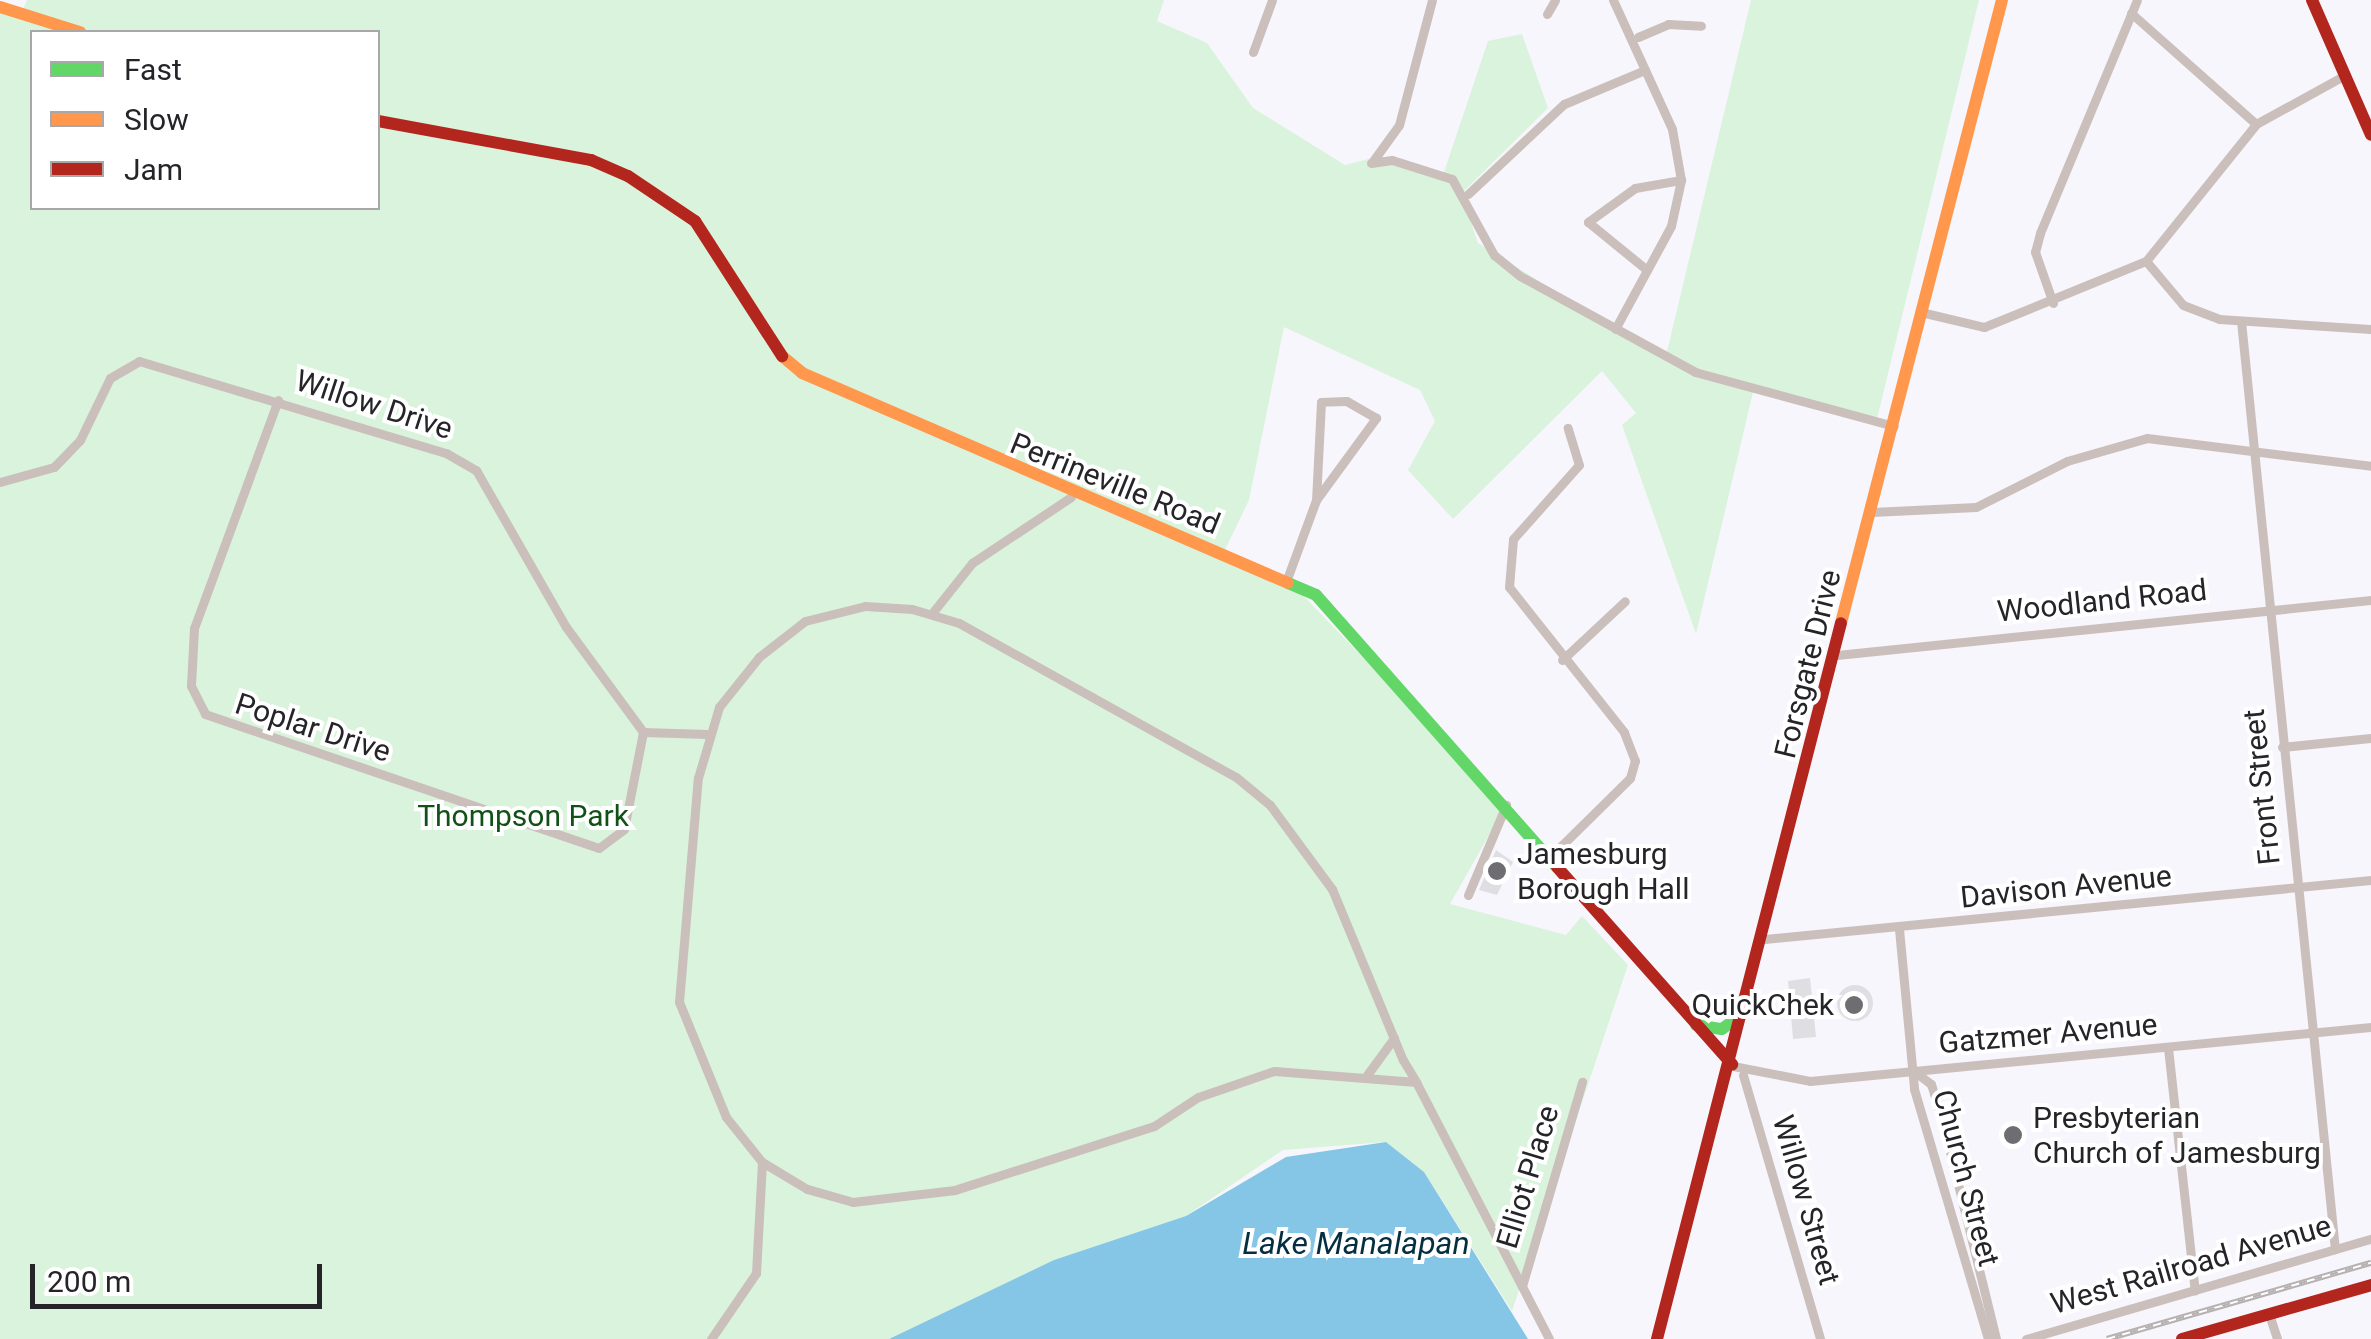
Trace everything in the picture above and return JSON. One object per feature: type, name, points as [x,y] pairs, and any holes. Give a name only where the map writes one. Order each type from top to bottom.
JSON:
[{"type":"street","points":[[1253,52],[1272,0]]},
{"type":"street","points":[[1432,0],[1400,125],[1370,163],[1401,162],[1468,194],[1494,255],[1694,372],[1896,427]]},
{"type":"street","points":[[1548,14],[1554,0]]},
{"type":"street","points":[[1613,0],[1638,37],[1645,70],[1672,129],[1681,180],[1647,270],[1615,329]]},
{"type":"street","name":"Forsgate Drive","points":[[1657,1339],[1738,1070],[1747,1011],[2002,0]]},
{"type":"street","points":[[2054,303],[2035,252],[2137,0]]},
{"type":"street","points":[[2312,0],[2371,135]]},
{"type":"street","points":[[0,7],[74,30]]},
{"type":"street","points":[[2131,13],[2256,124]]},
{"type":"street","points":[[1638,37],[1668,24],[1700,26]]},
{"type":"street","points":[[1468,194],[1564,104],[1645,70]]},
{"type":"street","points":[[1925,313],[1984,327],[2054,303],[2146,261],[2256,124],[2345,75]]},
{"type":"street","name":"Perrineville Road","points":[[380,121],[590,160],[628,176],[716,244],[785,361],[1071,497],[1287,579],[1342,619],[1738,1070]]},
{"type":"street","points":[[1647,270],[1588,222],[1634,188],[1681,180]]},
{"type":"street","points":[[2146,261],[2183,305],[2240,321],[2371,328]]},
{"type":"street","name":"Front Street","points":[[2240,321],[2335,1248]]},
{"type":"street","name":"Willow Drive","points":[[0,482],[38,476],[68,454],[110,378],[129,364],[278,400],[476,470],[566,627],[643,732]]},
{"type":"street","name":"Poplar Drive","points":[[278,400],[194,628],[191,686],[204,714],[598,848],[624,829],[643,732]]},
{"type":"street","points":[[1287,579],[1316,500],[1376,418],[1346,401],[1321,402],[1316,500]]},
{"type":"street","points":[[1551,856],[1635,761],[1624,732],[1524,618],[1506,571],[1522,525],[1578,465],[1568,428]]},
{"type":"street","points":[[1872,512],[1976,507],[2111,444],[2186,439],[2371,466]]},
{"type":"street","points":[[933,612],[972,564],[1071,497]]},
{"type":"street","name":"Woodland Road","points":[[1838,654],[2371,600]]},
{"type":"street","points":[[1562,660],[1626,601]]},
{"type":"street","points":[[1416,1082],[1367,1075],[1252,1076],[1154,1126],[899,1202],[806,1189],[762,1162],[726,1118],[679,1002],[707,734],[737,680],[805,621],[864,606],[933,612],[1208,758],[1270,805],[1354,926],[1394,1038],[1549,1339]]},
{"type":"street","points":[[643,732],[707,734]]},
{"type":"street","points":[[2282,747],[2371,738]]},
{"type":"street","points":[[1468,896],[1506,805]]},
{"type":"street","name":"Davison Avenue","points":[[1765,939],[1900,929],[2371,880]]},
{"type":"street","points":[[1900,929],[1915,1072]]},
{"type":"street","points":[[1696,1025],[1722,1029],[1747,1011]]},
{"type":"street","name":"Gatzmer Avenue","points":[[1738,1070],[1798,1082],[2371,1027]]},
{"type":"street","points":[[1367,1075],[1394,1038]]},
{"type":"street","points":[[2168,1048],[2196,1291]]},
{"type":"street","name":"Willow Street","points":[[1738,1070],[1820,1339]]},
{"type":"street","name":"Church Street","points":[[1915,1072],[1988,1339]]},
{"type":"street","name":"Church Street","points":[[1915,1072],[1931,1084],[1942,1119],[1996,1339]]},
{"type":"street","name":"Elliot Place","points":[[1522,1286],[1582,1082]]},
{"type":"street","points":[[711,1339],[756,1274],[762,1162]]},
{"type":"street","name":"West Railroad Avenue","points":[[2026,1339],[2371,1239]]},
{"type":"street","points":[[2182,1339],[2371,1286]]},
{"type":"street","points":[[2269,1314],[2276,1339]]},
{"type":"green space","name":"Thompson Park","points":[[27,0],[1164,0],[1157,21],[1207,43],[1253,108],[1345,165],[1380,156],[1442,178],[1488,41],[1522,34],[1548,108],[1461,194],[1478,243],[1665,360],[1751,0],[1979,0],[1876,423],[1753,392],[1696,634],[1622,425],[1636,413],[1602,371],[1453,519],[1408,470],[1435,421],[1420,390],[1284,327],[1249,500],[1223,554],[1287,579],[1506,805],[1450,904],[1566,935],[1582,916],[1628,965],[1512,1311],[1424,1172],[1386,1142],[1283,1150],[1186,1216],[1054,1260],[889,1339],[0,1339],[0,8],[21,14]]},
{"type":"water","name":"Lake Manalapan","points":[[1386,1142],[1424,1172],[1528,1339],[889,1339],[1054,1260],[1186,1216],[1286,1157]]},
{"type":"building","name":"Jamesburg Borough Hall","points":[[1496,850],[1513,862],[1497,895],[1479,890]]},
{"type":"building","name":"QuickChek","points":[[1810,978],[1816,1037],[1793,1039],[1788,981]]},
{"type":"building","name":"QuickChek","points":[[1855,985],[1868,990],[1873,1003],[1868,1016],[1855,1021],[1842,1016],[1837,1003],[1842,990]]},
{"type":"railway","points":[[2107,1339],[2371,1263]]},
{"type":"traffic: fast","points":[[1288,583],[1316,595],[1557,867]]},
{"type":"traffic: fast","points":[[1696,1025],[1722,1029],[1747,1011]]},
{"type":"traffic: slow","points":[[1841,623],[2002,0]]},
{"type":"traffic: slow","points":[[0,7],[74,30]]},
{"type":"traffic: slow","points":[[782,356],[802,373],[1288,583]]},
{"type":"traffic: jam","points":[[2312,0],[2371,135]]},
{"type":"traffic: jam","points":[[380,121],[591,160],[628,176],[695,221],[782,356]]},
{"type":"traffic: jam","points":[[1657,1339],[1841,623]]},
{"type":"traffic: jam","points":[[1557,867],[1732,1064]]},
{"type":"traffic: jam","points":[[2182,1339],[2371,1285]]},
{"type":"place","name":"Jamesburg Borough Hall","points":[[1497,871]]},
{"type":"place","name":"QuickChek","points":[[1854,1005]]},
{"type":"place","name":"Presbyterian Church of Jamesburg","points":[[2013,1135]]}]
